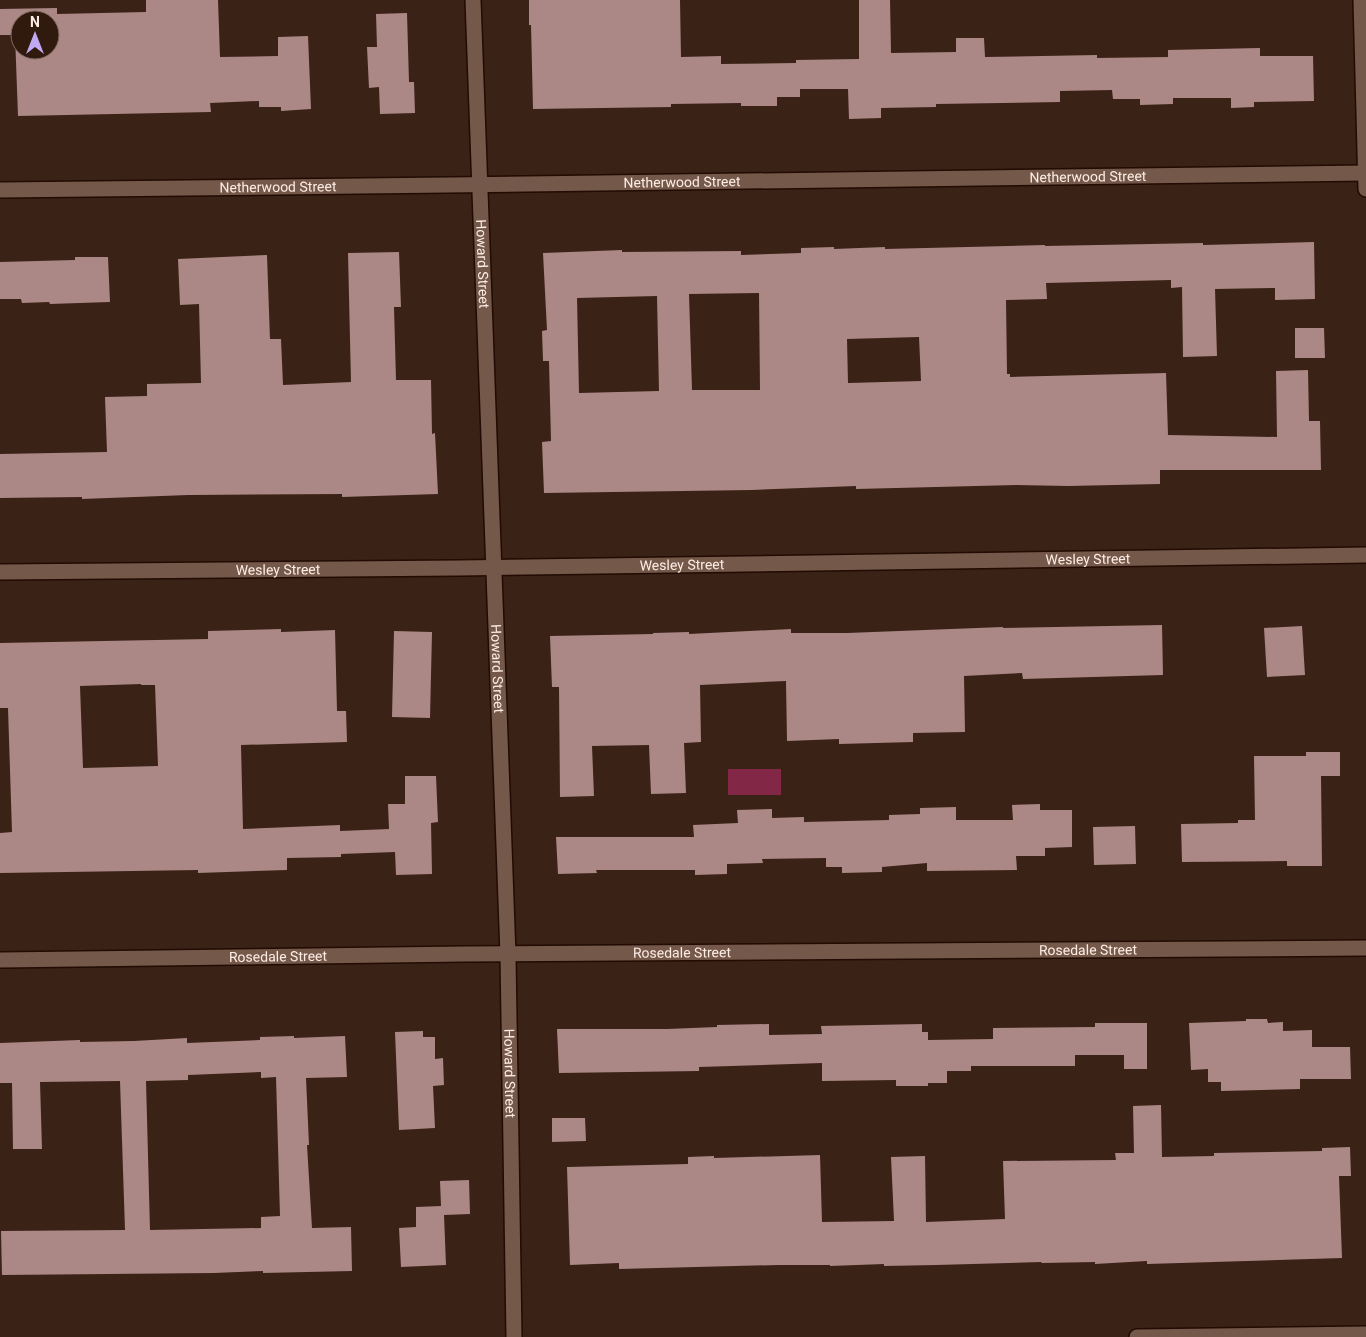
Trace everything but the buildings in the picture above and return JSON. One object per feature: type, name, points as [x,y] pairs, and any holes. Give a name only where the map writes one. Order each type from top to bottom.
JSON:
[{"type":"street","name":"Howard Street","points":[[473,0],[508,955],[514,1337]]},
{"type":"street","points":[[1361,0],[1366,189]]},
{"type":"street","name":"Netherwood Street","points":[[0,190],[1366,173]]},
{"type":"street","name":"Wesley Street","points":[[0,572],[494,568],[1366,555]]},
{"type":"street","name":"Rosedale Street","points":[[0,960],[1366,948]]},
{"type":"street","points":[[1137,1337],[1366,1334]]},
{"type":"shaded area","points":[[728,769],[781,769],[781,795],[728,795]]}]
